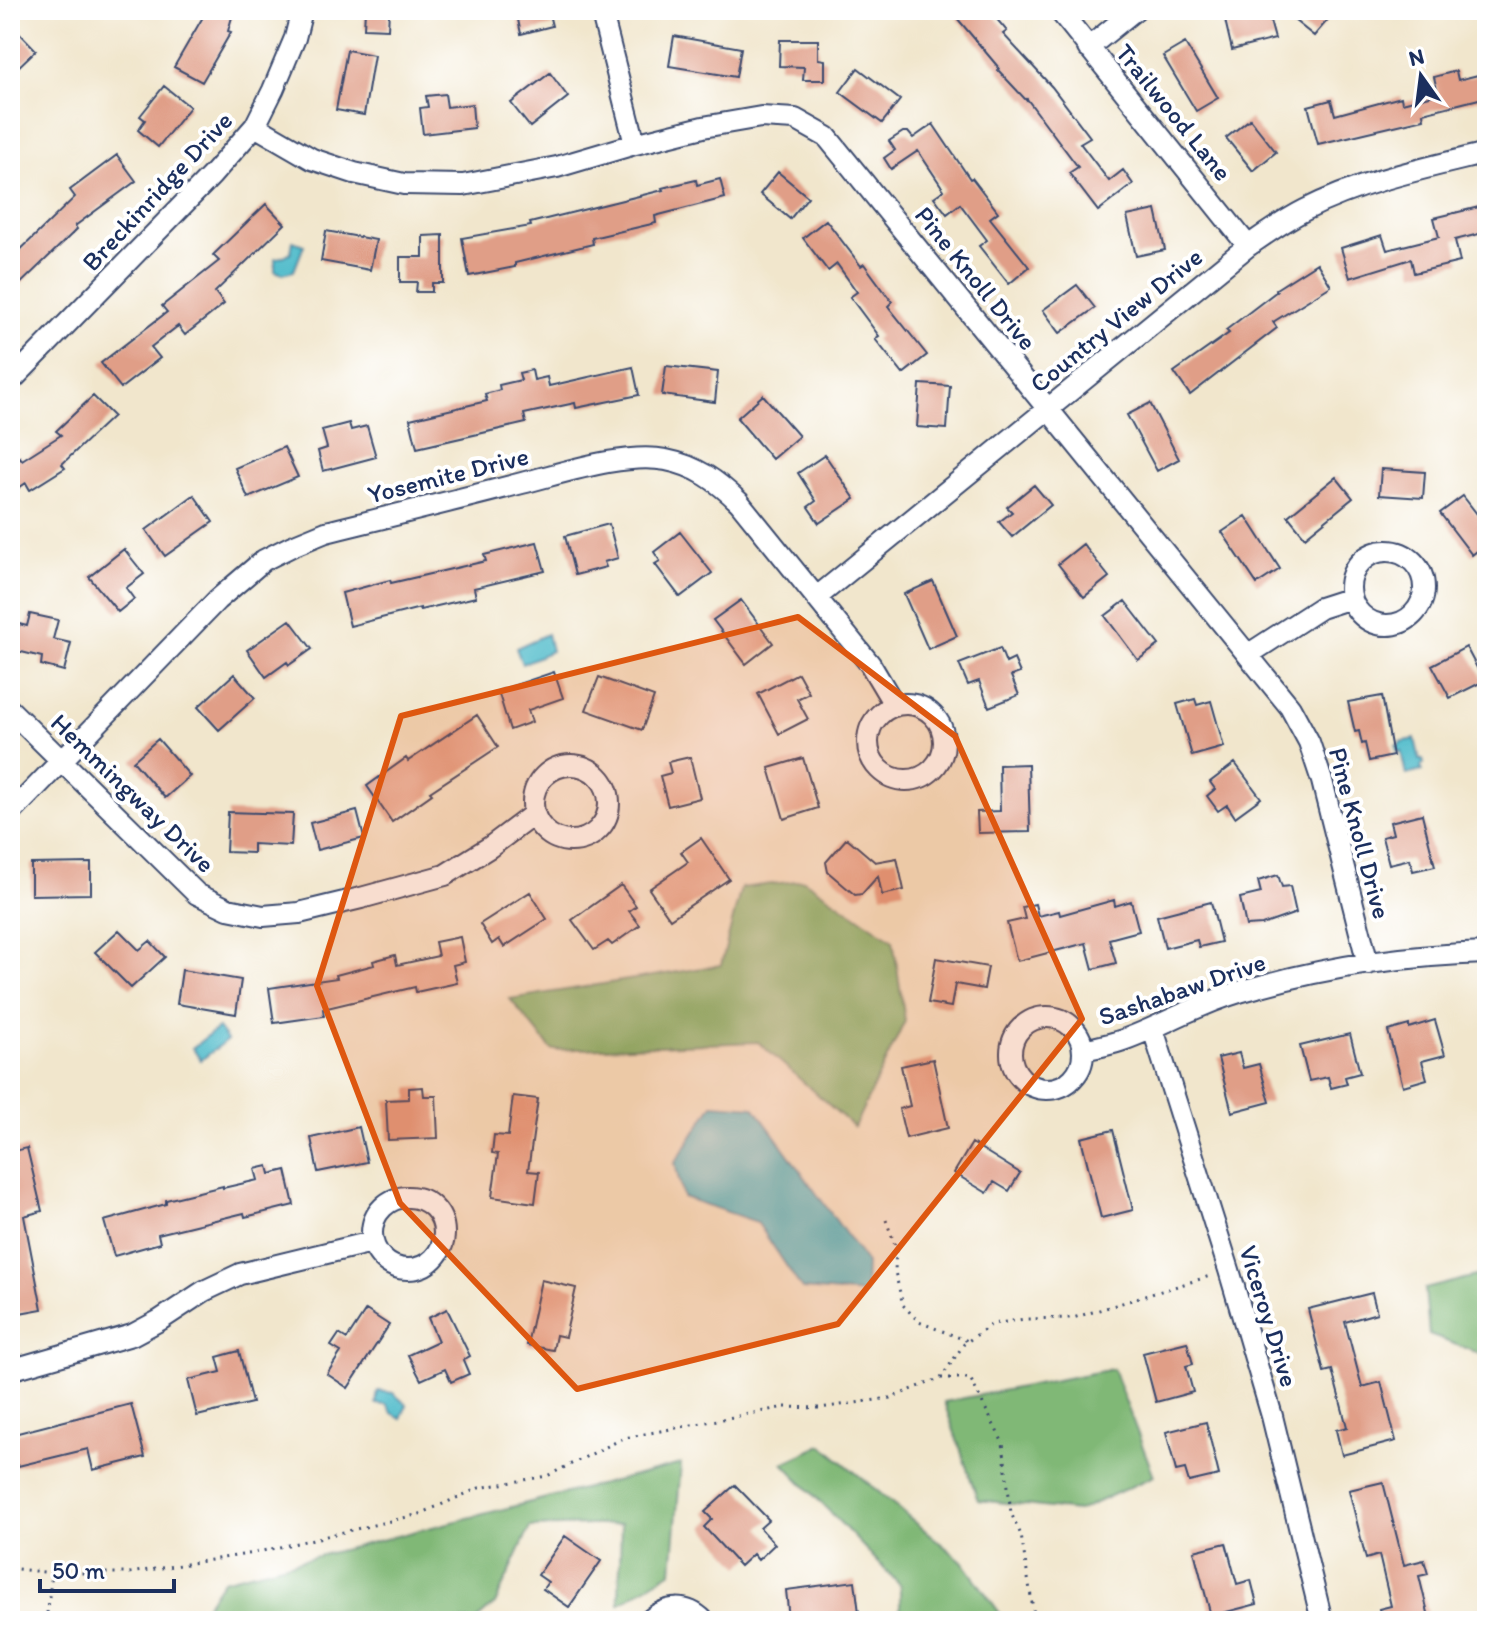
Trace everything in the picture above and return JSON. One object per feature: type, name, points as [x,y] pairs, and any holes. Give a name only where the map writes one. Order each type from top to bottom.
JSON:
[{"type":"street","name":"Breckinridge Drive","points":[[10,382],[212,175],[255,126],[295,38],[302,10]]},
{"type":"street","points":[[601,10],[635,144]]},
{"type":"street","name":"Trailwood Lane","points":[[1059,10],[1248,246]]},
{"type":"street","points":[[1088,48],[1135,10]]},
{"type":"street","name":"Pine Knoll Drive","points":[[255,126],[312,159],[354,173],[404,184],[463,185],[557,167],[703,127],[761,117],[795,119],[827,137],[1290,707],[1309,742],[1322,781],[1368,964]]},
{"type":"street","name":"Country View Drive","points":[[817,597],[1248,246],[1306,209],[1348,192],[1398,175],[1487,153]]},
{"type":"street","name":"Yosemite Drive","points":[[10,814],[217,600],[264,560],[326,532],[596,465],[644,458],[685,464],[716,481],[739,502],[870,664],[895,706]]},
{"type":"street","points":[[1249,654],[1320,608],[1351,598]]},
{"type":"street","name":"Hemmingway Drive","points":[[10,710],[197,894],[228,909],[263,916],[299,913],[445,875],[534,814]]},
{"type":"street","name":"Sashabaw Drive","points":[[1084,1050],[1118,1042],[1199,1007],[1257,987],[1319,972],[1448,954],[1487,953]]},
{"type":"street","name":"Viceroy Drive","points":[[1153,1029],[1272,1416],[1322,1621]]},
{"type":"street","points":[[10,1370],[132,1335],[222,1280],[372,1242]]},
{"type":"street","points":[[649,1621],[657,1614],[675,1608],[693,1612],[704,1621]]},
{"type":"path","points":[[886,1220],[896,1248],[895,1272],[903,1305],[919,1322],[968,1341]]},
{"type":"path","points":[[941,1378],[968,1341],[992,1324],[1025,1319],[1073,1318],[1229,1270]]},
{"type":"path","points":[[10,1571],[130,1573],[254,1553],[420,1514],[479,1488],[547,1476],[624,1438],[785,1407],[820,1408],[890,1398],[941,1378],[970,1378],[1003,1443],[1011,1513],[1021,1535],[1035,1621]]},
{"type":"path","points":[[46,1621],[52,1573]]},
{"type":"highlighted area","points":[[798,617],[955,736],[1082,1019],[838,1324],[577,1389],[400,1203],[317,986],[401,716]]},
{"type":"green space","points":[[804,880],[893,940],[905,1021],[854,1127],[758,1042],[552,1050],[510,999],[721,965],[741,888]]},
{"type":"green space","points":[[1487,1273],[1487,1356],[1429,1335],[1425,1289]]},
{"type":"green space","points":[[1113,1369],[1154,1476],[1078,1511],[978,1500],[944,1402]]},
{"type":"green space","points":[[822,1445],[962,1561],[1002,1616],[1000,1621],[900,1621],[900,1585],[783,1463]]},
{"type":"green space","points":[[681,1464],[672,1571],[619,1604],[621,1524],[530,1527],[495,1604],[475,1621],[195,1621],[223,1580]]},
{"type":"water","points":[[293,241],[304,245],[294,271],[283,274],[275,271],[275,258],[291,252]]},
{"type":"water","points":[[547,634],[551,651],[522,664],[516,648]]},
{"type":"water","points":[[1415,739],[1420,760],[1424,764],[1422,771],[1406,775],[1401,751],[1397,752],[1396,745]]},
{"type":"water","points":[[218,1028],[227,1040],[201,1060],[192,1048]]},
{"type":"water","points":[[713,1104],[754,1107],[866,1262],[865,1294],[802,1289],[757,1222],[683,1197],[675,1163]]},
{"type":"water","points":[[378,1391],[393,1393],[407,1405],[401,1418],[392,1413],[387,1405],[376,1404]]},
{"type":"building","points":[[207,10],[234,10],[228,31],[231,32],[202,82],[174,67]]},
{"type":"building","points":[[365,10],[389,10],[388,29],[364,28]]},
{"type":"building","points":[[516,10],[548,10],[552,26],[521,34]]},
{"type":"building","points":[[966,10],[989,10],[1007,31],[1003,34],[1052,87],[1090,137],[1080,143],[1109,181],[1123,170],[1133,184],[1098,211],[1069,173],[1078,167],[1027,99],[998,70],[957,18]]},
{"type":"building","points":[[1267,10],[1275,39],[1232,50],[1225,20]]},
{"type":"building","points":[[1302,10],[1336,10],[1314,36],[1294,20]]},
{"type":"building","points":[[10,23],[36,50],[10,75]]},
{"type":"building","points":[[674,36],[741,48],[736,77],[669,66]]},
{"type":"building","points":[[780,40],[818,40],[818,59],[825,60],[825,80],[803,80],[804,67],[779,66]]},
{"type":"building","points":[[1185,43],[1218,98],[1196,111],[1163,56]]},
{"type":"building","points":[[347,50],[374,55],[364,115],[336,110]]},
{"type":"building","points":[[858,68],[900,100],[882,123],[840,92]]},
{"type":"building","points":[[1456,71],[1458,80],[1482,74],[1487,97],[1423,113],[1424,119],[1318,144],[1308,106],[1331,100],[1335,115],[1401,97],[1402,103],[1438,94],[1434,77]]},
{"type":"building","points":[[550,73],[568,97],[530,127],[511,103]]},
{"type":"building","points":[[164,86],[190,107],[158,147],[138,130],[145,120],[140,116]]},
{"type":"building","points":[[445,94],[447,107],[472,104],[474,128],[423,134],[420,108],[428,107],[426,96]]},
{"type":"building","points":[[1250,119],[1276,152],[1253,171],[1226,138]]},
{"type":"building","points":[[933,124],[970,179],[998,212],[990,218],[1029,267],[1009,284],[979,246],[987,240],[960,204],[947,214],[934,197],[944,190],[918,151],[891,169],[884,158],[895,150],[889,141],[903,132],[908,132],[913,138]]},
{"type":"building","points":[[117,155],[136,181],[75,226],[77,229],[10,294],[10,260],[75,197],[70,190]]},
{"type":"building","points":[[778,172],[808,197],[790,219],[760,194]]},
{"type":"building","points":[[720,179],[725,198],[655,216],[656,223],[592,238],[593,244],[515,263],[515,267],[469,276],[462,238],[531,226],[530,223],[696,180],[697,185]]},
{"type":"building","points":[[266,204],[285,224],[215,292],[224,304],[185,335],[178,326],[151,347],[160,358],[121,388],[101,363],[167,312],[162,306],[219,261],[213,255]]},
{"type":"building","points":[[1487,205],[1487,232],[1455,240],[1460,262],[1414,273],[1411,259],[1350,278],[1341,248],[1382,235],[1387,250],[1439,237],[1434,218]]},
{"type":"building","points":[[1156,210],[1165,250],[1136,256],[1127,216]]},
{"type":"building","points":[[826,220],[861,266],[864,264],[892,302],[888,306],[927,355],[903,374],[875,339],[879,336],[850,297],[857,292],[837,264],[828,271],[803,238]]},
{"type":"building","points":[[326,231],[376,240],[370,270],[321,261]]},
{"type":"building","points":[[443,235],[443,283],[432,283],[432,292],[416,292],[417,282],[400,282],[400,257],[423,257],[423,236]]},
{"type":"building","points":[[1317,263],[1331,286],[1273,322],[1277,328],[1190,395],[1174,372],[1229,333],[1226,330],[1276,289]]},
{"type":"building","points":[[1077,285],[1095,308],[1060,333],[1043,310]]},
{"type":"building","points":[[666,366],[718,372],[715,402],[662,395]]},
{"type":"building","points":[[633,367],[639,395],[576,408],[575,403],[524,414],[526,423],[417,448],[410,419],[487,401],[485,394],[500,390],[499,385],[521,380],[519,373],[532,370],[534,380],[547,377],[549,386]]},
{"type":"building","points":[[920,384],[950,386],[947,429],[917,427]]},
{"type":"building","points":[[763,395],[799,436],[772,459],[737,418]]},
{"type":"building","points":[[93,396],[113,416],[62,464],[65,468],[30,490],[26,483],[17,489],[10,478],[10,464],[20,457],[22,460],[61,435],[56,431]]},
{"type":"building","points":[[1150,403],[1179,459],[1157,471],[1127,415]]},
{"type":"building","points":[[349,423],[351,430],[367,426],[376,457],[323,471],[318,451],[327,448],[322,430]]},
{"type":"building","points":[[284,447],[298,477],[248,498],[235,468]]},
{"type":"building","points":[[825,455],[855,499],[819,523],[808,507],[816,501],[798,473]]},
{"type":"building","points":[[1381,469],[1425,472],[1423,498],[1379,495]]},
{"type":"building","points":[[1336,477],[1353,498],[1305,537],[1288,516]]},
{"type":"building","points":[[1034,485],[1051,505],[1012,537],[999,522],[1012,512],[1007,507]]},
{"type":"building","points":[[194,495],[213,522],[165,556],[146,530]]},
{"type":"building","points":[[1463,496],[1487,527],[1487,543],[1472,555],[1440,513]]},
{"type":"building","points":[[1246,516],[1280,569],[1257,584],[1222,532]]},
{"type":"building","points":[[609,524],[618,558],[604,562],[606,567],[575,575],[565,536]]},
{"type":"building","points":[[680,532],[712,573],[680,597],[655,564],[660,561],[654,552]]},
{"type":"building","points":[[537,542],[545,571],[474,588],[476,597],[350,626],[342,593],[486,561],[484,555]]},
{"type":"building","points":[[1083,544],[1109,577],[1084,597],[1058,564]]},
{"type":"building","points":[[124,549],[144,574],[126,588],[134,599],[118,612],[89,577]]},
{"type":"building","points":[[933,581],[957,636],[928,649],[904,594]]},
{"type":"building","points":[[741,600],[773,643],[746,664],[713,620]]},
{"type":"building","points":[[1125,601],[1159,645],[1138,660],[1105,616]]},
{"type":"building","points":[[30,614],[58,620],[53,639],[71,643],[64,671],[41,665],[42,657],[13,650],[19,624],[27,626]]},
{"type":"building","points":[[290,620],[312,649],[266,677],[247,650]]},
{"type":"building","points":[[1466,647],[1484,681],[1450,698],[1432,665]]},
{"type":"building","points":[[1000,648],[1006,663],[1014,659],[1020,673],[1011,676],[1019,695],[989,707],[979,681],[968,685],[959,664]]},
{"type":"building","points":[[554,672],[563,698],[528,710],[532,722],[510,730],[498,691]]},
{"type":"building","points":[[798,673],[809,693],[797,699],[808,719],[779,734],[758,694]]},
{"type":"building","points":[[234,674],[255,698],[219,730],[198,707]]},
{"type":"building","points":[[599,677],[654,697],[642,730],[586,710]]},
{"type":"building","points":[[1382,696],[1393,756],[1369,761],[1365,743],[1362,744],[1359,731],[1355,732],[1348,702]]},
{"type":"building","points":[[1195,699],[1197,705],[1211,701],[1224,747],[1192,756],[1177,704]]},
{"type":"building","points":[[477,715],[498,747],[430,792],[432,794],[392,822],[367,786]]},
{"type":"building","points":[[158,739],[190,776],[165,798],[133,761]]},
{"type":"building","points":[[690,757],[700,798],[668,806],[660,776],[671,773],[668,762]]},
{"type":"building","points":[[803,758],[818,808],[784,819],[769,768]]},
{"type":"building","points":[[1235,763],[1261,798],[1235,817],[1227,805],[1218,811],[1207,796],[1215,789],[1210,782]]},
{"type":"building","points":[[1028,764],[1030,832],[978,833],[977,812],[1000,811],[999,765]]},
{"type":"building","points":[[357,811],[364,838],[317,850],[310,823]]},
{"type":"building","points":[[228,812],[293,814],[291,846],[253,844],[253,853],[226,852]]},
{"type":"building","points":[[1422,814],[1435,866],[1413,871],[1410,859],[1389,864],[1382,837],[1393,834],[1390,822]]},
{"type":"building","points":[[701,838],[729,879],[670,919],[649,889],[688,862],[681,852]]},
{"type":"building","points":[[847,838],[875,862],[897,858],[904,890],[882,895],[878,876],[862,894],[855,895],[828,872],[826,862]]},
{"type":"building","points":[[91,863],[91,894],[31,895],[31,864]]},
{"type":"building","points":[[1278,875],[1282,887],[1290,886],[1296,913],[1262,925],[1246,926],[1240,898],[1261,893],[1258,881]]},
{"type":"building","points":[[621,885],[636,906],[629,911],[640,925],[612,945],[608,941],[594,950],[572,920]]},
{"type":"building","points":[[530,892],[547,919],[504,947],[499,939],[492,944],[480,924]]},
{"type":"building","points":[[1114,900],[1115,906],[1131,901],[1139,931],[1109,939],[1116,963],[1093,969],[1086,943],[1017,961],[1007,923],[1025,919],[1022,907],[1035,904],[1038,916],[1059,911],[1060,915]]},
{"type":"building","points":[[1211,902],[1221,942],[1199,947],[1197,940],[1165,948],[1157,916]]},
{"type":"building","points":[[119,930],[139,950],[150,941],[165,957],[131,988],[95,952]]},
{"type":"building","points":[[460,937],[465,962],[453,965],[457,983],[416,992],[415,987],[323,1009],[324,1016],[274,1023],[269,988],[337,978],[336,975],[374,965],[373,961],[395,955],[397,965],[438,956],[435,942]]},
{"type":"building","points":[[936,958],[988,967],[984,989],[955,984],[951,1007],[928,1003]]},
{"type":"building","points":[[182,970],[241,980],[236,1014],[177,1004]]},
{"type":"building","points":[[1435,1020],[1445,1055],[1422,1061],[1427,1079],[1403,1086],[1388,1031]]},
{"type":"building","points":[[1350,1034],[1360,1073],[1345,1077],[1347,1084],[1331,1088],[1328,1077],[1309,1081],[1300,1046]]},
{"type":"building","points":[[1239,1053],[1243,1068],[1259,1064],[1270,1102],[1232,1112],[1218,1058]]},
{"type":"building","points":[[933,1059],[948,1128],[906,1138],[899,1109],[910,1106],[901,1066]]},
{"type":"building","points":[[423,1087],[424,1096],[436,1096],[438,1138],[388,1140],[386,1100],[409,1099],[409,1088]]},
{"type":"building","points":[[513,1096],[538,1099],[528,1171],[539,1172],[535,1203],[492,1197],[498,1154],[492,1153],[494,1135],[508,1136]]},
{"type":"building","points":[[359,1127],[367,1162],[318,1172],[311,1138]]},
{"type":"building","points":[[1113,1130],[1133,1210],[1101,1218],[1081,1138]]},
{"type":"building","points":[[972,1143],[1020,1173],[1009,1191],[994,1182],[987,1193],[954,1173]]},
{"type":"building","points":[[27,1148],[42,1211],[24,1216],[42,1309],[14,1314],[10,1295],[10,1152]]},
{"type":"building","points":[[268,1166],[270,1174],[286,1170],[294,1205],[245,1217],[244,1213],[158,1234],[160,1243],[114,1256],[104,1221],[166,1204],[166,1200],[258,1180],[255,1169]]},
{"type":"building","points":[[541,1280],[576,1288],[565,1337],[556,1335],[553,1350],[527,1345]]},
{"type":"building","points":[[1372,1293],[1377,1313],[1345,1322],[1362,1387],[1381,1382],[1396,1441],[1342,1455],[1336,1430],[1347,1427],[1332,1370],[1324,1372],[1308,1309]]},
{"type":"building","points":[[447,1309],[470,1356],[463,1360],[469,1374],[451,1382],[445,1369],[421,1380],[408,1355],[438,1341],[428,1318]]},
{"type":"building","points":[[366,1310],[389,1325],[348,1388],[327,1374],[341,1352],[331,1346],[339,1334],[347,1339]]},
{"type":"building","points":[[1187,1342],[1193,1364],[1186,1366],[1193,1392],[1156,1402],[1143,1353]]},
{"type":"building","points":[[239,1351],[252,1403],[197,1416],[188,1380],[221,1372],[217,1357]]},
{"type":"building","points":[[131,1404],[145,1457],[93,1470],[88,1449],[10,1468],[10,1435]]},
{"type":"building","points":[[1206,1422],[1219,1475],[1189,1482],[1185,1469],[1176,1471],[1166,1432]]},
{"type":"building","points":[[1383,1482],[1404,1565],[1424,1560],[1428,1574],[1419,1576],[1430,1621],[1382,1621],[1379,1609],[1391,1606],[1379,1555],[1366,1559],[1349,1490]]},
{"type":"building","points":[[735,1485],[769,1520],[760,1528],[775,1544],[758,1560],[753,1554],[740,1566],[704,1527],[712,1519],[705,1512]]},
{"type":"building","points":[[565,1536],[601,1561],[569,1607],[543,1589],[548,1582],[538,1575]]},
{"type":"building","points":[[1226,1543],[1237,1584],[1251,1580],[1257,1604],[1211,1616],[1194,1551]]},
{"type":"building","points":[[855,1581],[860,1621],[808,1621],[807,1616],[789,1619],[786,1590]]}]
